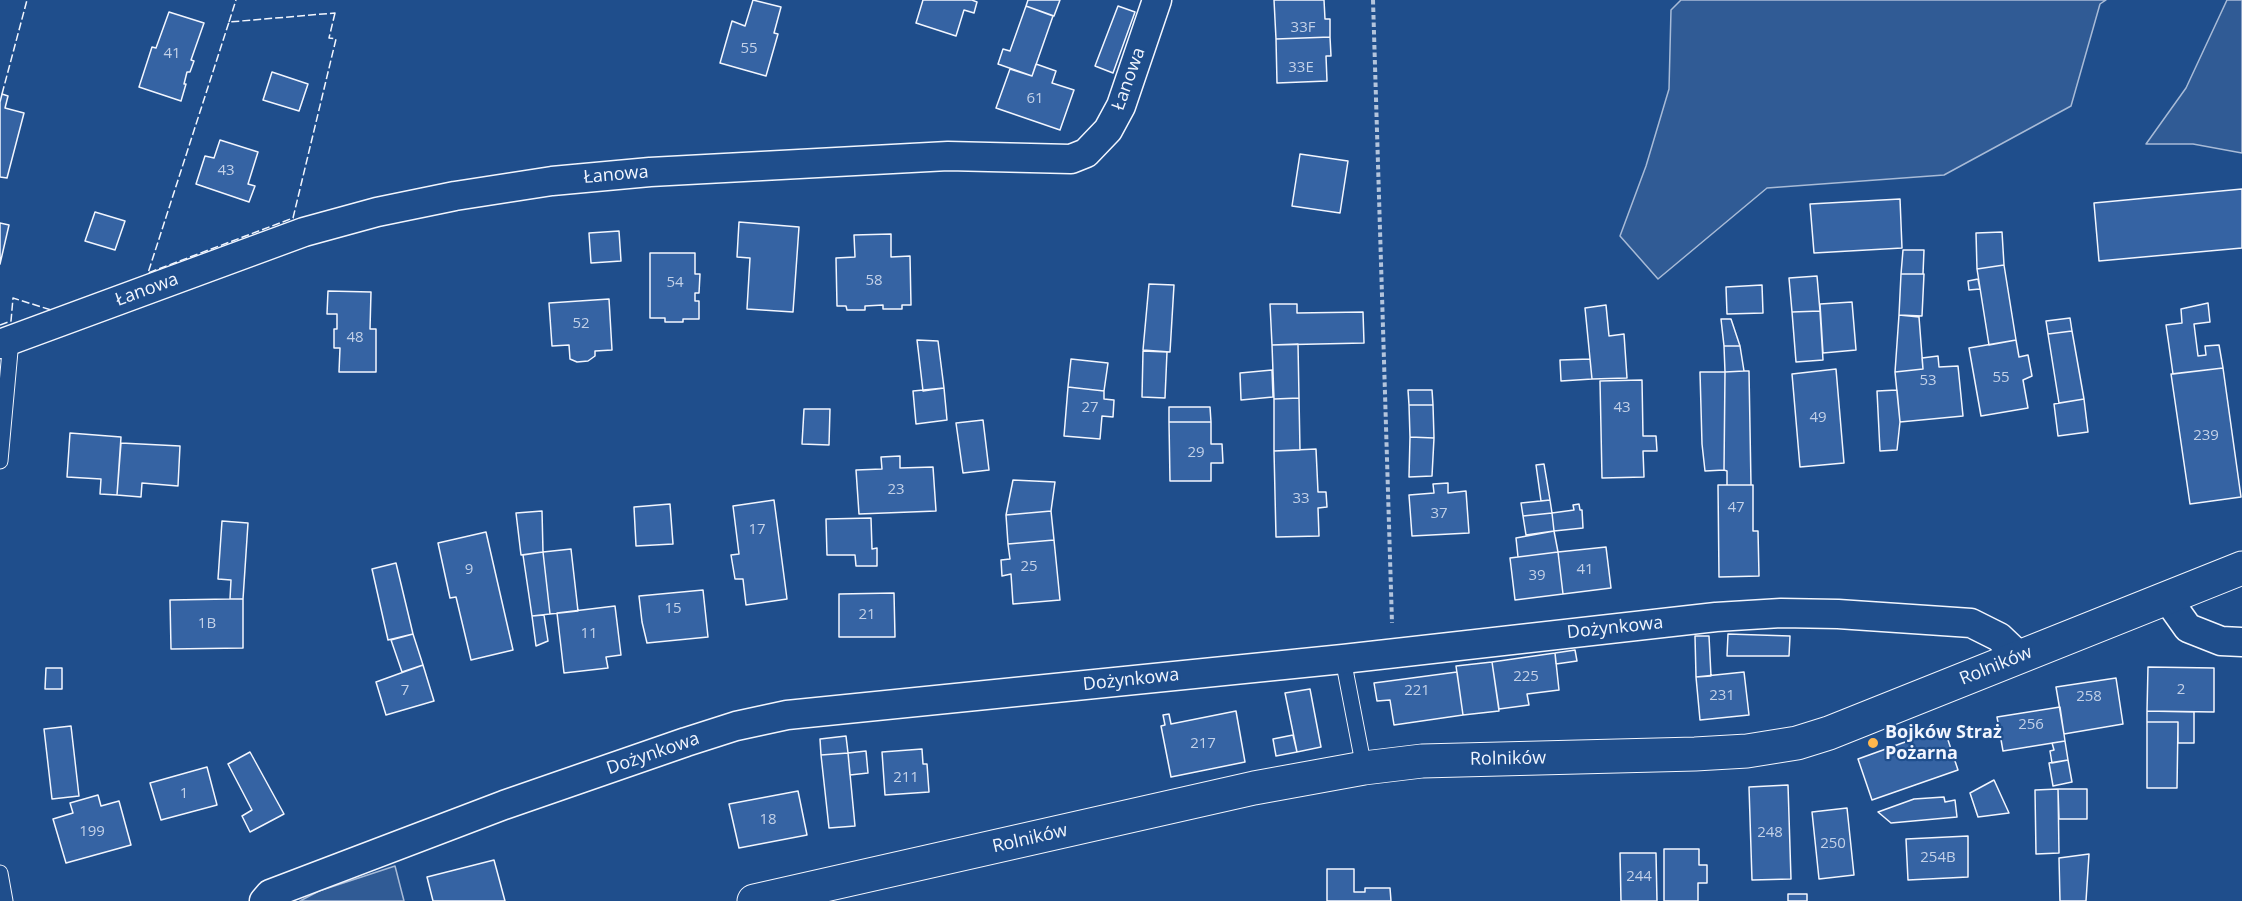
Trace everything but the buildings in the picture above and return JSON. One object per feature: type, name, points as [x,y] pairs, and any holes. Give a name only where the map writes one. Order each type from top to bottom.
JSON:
[{"type":"street","name":"Łanowa","points":[[5,342],[304,232],[377,212],[455,196],[552,180],[650,172],[948,156],[1071,159],[1086,153],[1113,122],[1121,106],[1157,0]]},
{"type":"street","name":"Rolników","points":[[754,901],[1242,791],[1364,768],[1422,761],[1695,754],[1772,748],[1797,743],[1829,733],[2242,568]]},
{"type":"street","points":[[2166,597],[2188,628],[2221,641],[2242,642]]},
{"type":"street","name":"Dożynkowa","points":[[264,901],[270,894],[504,805],[686,742],[760,720],[787,715],[1393,654],[1716,617],[1781,613],[1838,614],[1971,623],[1999,637],[2019,656]]},
{"type":"lane","points":[[0,462],[5,342]]},
{"type":"lane","points":[[1343,659],[1364,768]]},
{"type":"lane","points":[[0,873],[5,901]]},
{"type":"path","points":[[1373,0],[1393,654]]},
{"type":"shaded area","points":[[1681,0],[2106,0],[2100,4],[2071,106],[1944,175],[1767,188],[1658,279],[1620,236],[1646,166],[1669,89],[1671,10]]},
{"type":"shaded area","points":[[2227,0],[2242,0],[2242,153],[2193,144],[2146,144],[2186,88]]},
{"type":"shaded area","points":[[395,866],[404,901],[300,901],[319,891]]},
{"type":"fence","points":[[2,94],[27,0]]},
{"type":"fence","points":[[229,22],[236,0]]},
{"type":"fence","points":[[335,13],[329,38],[336,39],[293,218],[148,273],[229,22],[335,13]]},
{"type":"fence","points":[[0,325],[11,321],[13,298],[51,310]]},
{"type":"place","name":"Bojków Straż Pożarna","points":[[1873,743]]}]
